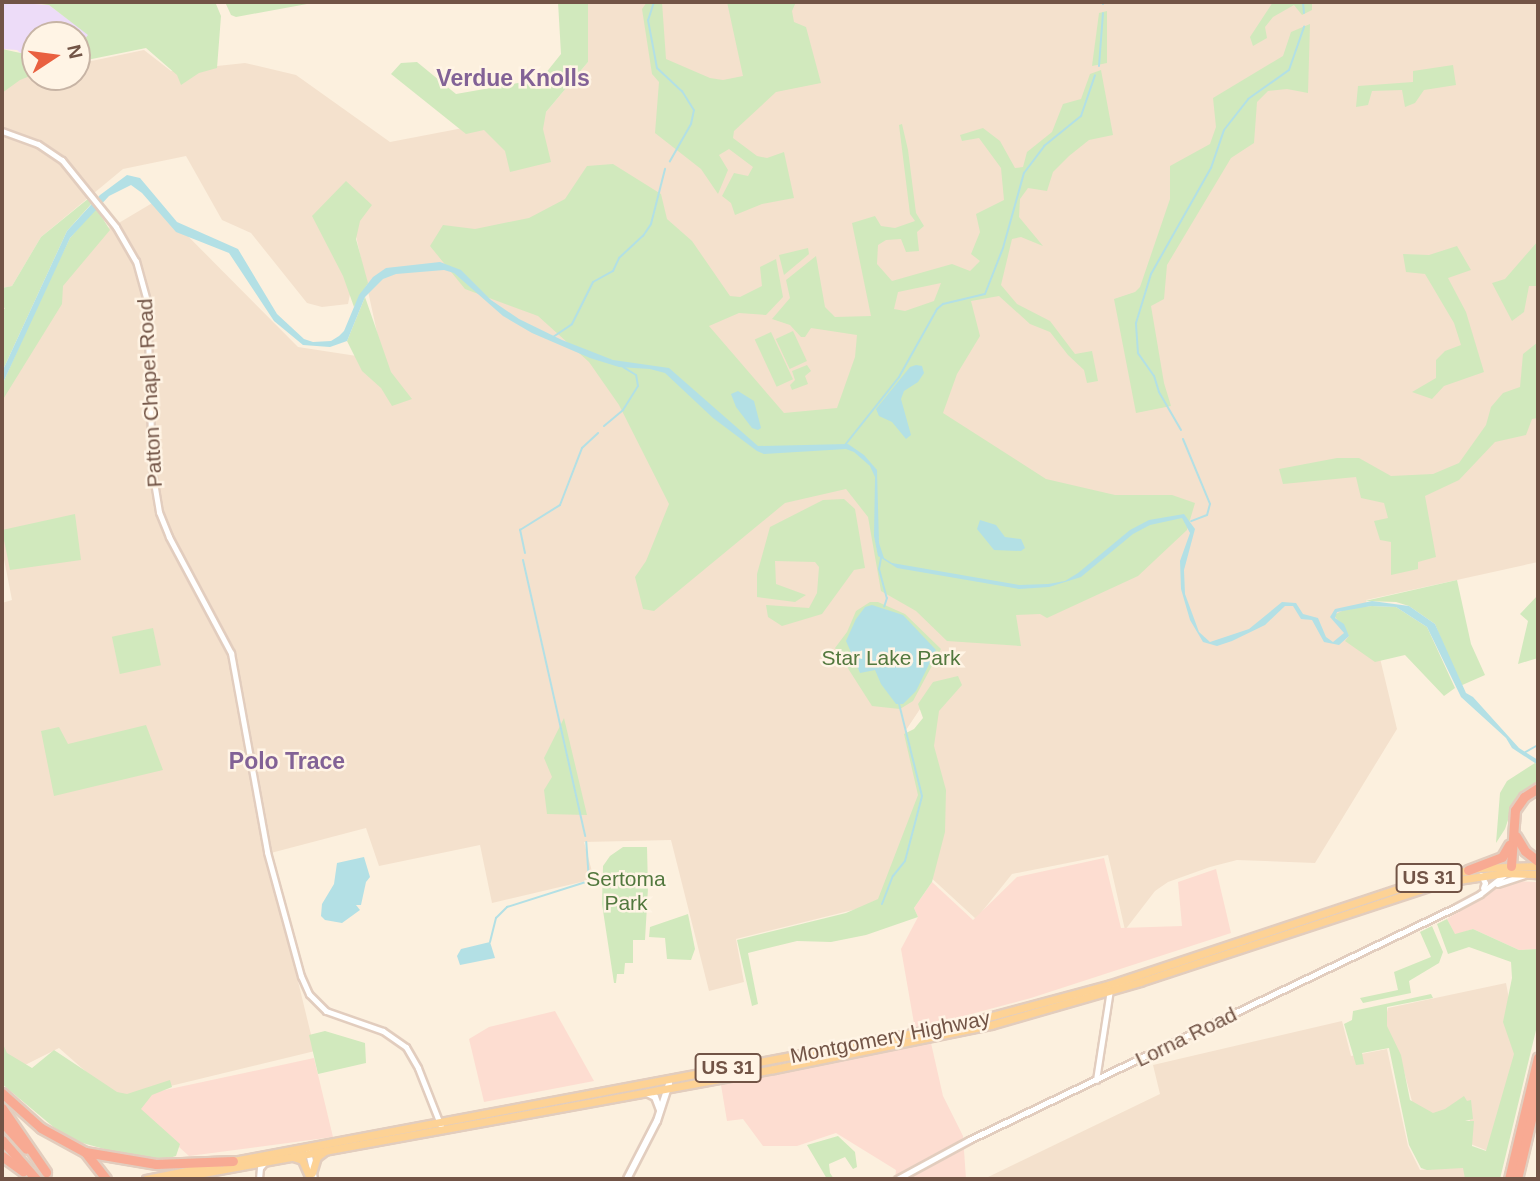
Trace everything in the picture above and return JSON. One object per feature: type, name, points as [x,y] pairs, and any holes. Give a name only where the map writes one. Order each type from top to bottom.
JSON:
[{"type":"highway","points":[[1509,869],[1520,809],[1538,791]]},
{"type":"highway","points":[[1514,837],[1537,868]]},
{"type":"highway","points":[[1468,870],[1502,858],[1514,837]]},
{"type":"highway","points":[[1509,1179],[1538,1057]]},
{"type":"highway","points":[[1517,1179],[1538,1090]]},
{"type":"highway","points":[[2,1093],[41,1128],[85,1152],[156,1164],[233,1161]]},
{"type":"highway","points":[[2,1108],[50,1176]]},
{"type":"highway","points":[[2,1122],[50,1176]]},
{"type":"highway","points":[[2,1140],[35,1179]]},
{"type":"highway","points":[[85,1152],[106,1179]]},
{"type":"highway","points":[[2,1156],[35,1179]]},
{"type":"main road","name":"Montgomery Highway","points":[[1110,988],[1413,883],[1468,870],[1537,868]]},
{"type":"main road","name":"Montgomery Highway","points":[[146,1179],[233,1161],[329,1149],[965,1023],[1110,988],[1416,891],[1509,869]]},
{"type":"main road","name":"Montgomery Highway","points":[[170,1179],[267,1161],[427,1124],[441,1125],[641,1092],[669,1083]]},
{"type":"main road","points":[[629,1177],[660,1114],[669,1083]]},
{"type":"main road","points":[[641,1092],[655,1097],[660,1114]]},
{"type":"main road","points":[[311,1177],[317,1157],[329,1149]]},
{"type":"main road","points":[[289,1156],[302,1160],[311,1177]]},
{"type":"street","name":"Patton Chapel Road","points":[[2,131],[51,152],[69,167],[130,247],[144,282],[149,343],[152,470],[159,512],[169,537],[231,653],[267,852],[303,983],[314,1000],[333,1015],[383,1031],[405,1046],[441,1125]]},
{"type":"street","points":[[1491,887],[1537,868]]},
{"type":"street","name":"Lorna Road","points":[[897,1179],[969,1140],[1475,896],[1491,887],[1509,869]]},
{"type":"street","name":"Lorna Road","points":[[1475,896],[1509,869]]},
{"type":"street","points":[[1481,875],[1485,883],[1483,888]]},
{"type":"street","points":[[1096,1080],[1097,1059],[1110,988]]},
{"type":"street","points":[[427,1124],[435,1118],[436,1109]]},
{"type":"street","points":[[305,1151],[311,1177]]},
{"type":"street","points":[[243,1166],[259,1178],[261,1166],[267,1161]]},
{"type":"shaded area","points":[[2,2],[49,5],[70,21],[21,21],[21,53],[17,50],[2,49]]},
{"type":"shaded area","points":[[588,2],[1538,2],[1538,562],[1366,600],[1397,729],[1315,863],[1237,860],[1210,867],[1168,882],[1155,891],[1125,930],[1108,855],[1012,874],[976,919],[927,874],[930,748],[936,685],[906,730],[920,796],[881,903],[736,939],[744,982],[709,991],[671,840],[584,842],[594,879],[492,903],[480,845],[379,866],[366,828],[267,854],[315,1051],[117,1099],[59,1048],[25,1065],[2,1056],[2,603],[12,600],[2,549],[2,388],[82,232],[112,227],[154,202],[298,347],[383,360],[346,190],[354,275],[348,304],[322,307],[307,303],[251,233],[222,220],[186,156],[123,169],[41,237],[12,286],[2,288],[2,78],[21,75],[21,91],[91,91],[91,61],[144,50],[171,71],[245,63],[296,75],[390,142],[546,112],[588,62]]},
{"type":"shaded area","points":[[1104,858],[1121,928],[1182,926],[1178,882],[1216,869],[1231,933],[1031,998],[915,1029],[901,949],[918,917],[914,908],[932,882],[973,920],[1017,877]]},
{"type":"shaded area","points":[[1513,881],[1538,882],[1538,949],[1519,950],[1473,929],[1455,935],[1447,919],[1489,891]]},
{"type":"shaded area","points":[[1506,983],[1519,1052],[1488,1151],[1468,1143],[1472,1128],[1464,1100],[1435,1127],[1413,1105],[1401,1060],[1384,1025],[1388,1008]]},
{"type":"shaded area","points":[[555,1011],[594,1081],[484,1102],[469,1039],[489,1027]]},
{"type":"shaded area","points":[[1342,1021],[1351,1056],[1387,1049],[1408,1146],[1420,1170],[1466,1165],[1469,1179],[984,1179],[1160,1094],[1153,1065]]},
{"type":"shaded area","points":[[931,1043],[943,1096],[963,1136],[966,1179],[895,1179],[896,1170],[836,1133],[797,1146],[763,1146],[743,1119],[727,1121],[721,1085]]},
{"type":"shaded area","points":[[314,1058],[333,1137],[189,1156],[138,1110],[151,1093]]},
{"type":"green space","points":[[27,2],[225,2],[216,4],[221,16],[217,68],[199,73],[181,85],[177,75],[146,48],[91,59],[91,21],[70,21],[49,5]]},
{"type":"green space","points":[[225,2],[350,2],[307,4],[236,17],[231,15]]},
{"type":"green space","points":[[558,2],[588,2],[588,62],[546,112],[543,129],[551,162],[510,172],[505,151],[484,130],[466,134],[391,74],[401,63],[417,62],[456,94],[541,79],[561,54]]},
{"type":"green space","points":[[647,2],[662,2],[666,59],[710,78],[723,80],[743,76],[727,2],[796,2],[792,11],[794,22],[806,27],[821,83],[776,92],[734,131],[733,138],[757,156],[767,158],[784,152],[794,198],[762,204],[735,215],[731,203],[722,196],[734,173],[748,176],[753,167],[729,149],[719,155],[728,170],[718,194],[701,169],[655,133],[659,82],[652,74],[642,9]]},
{"type":"green space","points":[[1273,2],[1312,2],[1312,10],[1302,15],[1294,5],[1273,17],[1265,27],[1267,38],[1253,46],[1250,37]]},
{"type":"green space","points":[[1107,11],[1107,63],[1092,66],[1099,13]]},
{"type":"green space","points":[[1310,24],[1308,93],[1287,89],[1268,91],[1257,102],[1254,143],[1231,158],[1167,265],[1164,299],[1151,306],[1164,383],[1171,406],[1136,413],[1114,299],[1135,292],[1140,287],[1170,199],[1170,166],[1210,144],[1216,127],[1213,98],[1283,56],[1291,32]]},
{"type":"green space","points":[[2,49],[21,53],[21,80],[2,93]]},
{"type":"green space","points":[[1453,65],[1456,85],[1424,90],[1415,103],[1405,107],[1402,90],[1372,91],[1368,105],[1356,107],[1358,86],[1413,82],[1413,71]]},
{"type":"green space","points":[[1101,70],[1113,135],[1089,140],[1069,156],[1053,172],[1047,191],[1028,188],[1020,199],[1019,217],[1043,246],[1021,237],[1012,239],[1001,285],[1017,304],[1050,321],[1075,354],[1092,351],[1098,381],[1087,383],[1084,370],[1050,332],[1030,324],[999,296],[971,301],[980,336],[957,374],[943,413],[1046,479],[1115,495],[1172,495],[1195,503],[1187,530],[1138,576],[1047,618],[1040,614],[1016,615],[1021,646],[947,641],[916,611],[881,591],[868,517],[846,489],[785,503],[654,611],[643,609],[635,577],[646,561],[669,504],[619,405],[589,362],[538,316],[465,289],[430,246],[443,225],[475,229],[529,218],[565,199],[587,166],[613,164],[661,194],[667,219],[692,241],[730,296],[740,297],[762,286],[760,267],[776,259],[783,297],[766,315],[739,313],[709,326],[784,413],[837,408],[855,357],[857,335],[811,328],[805,337],[801,337],[790,325],[772,319],[790,298],[786,280],[816,256],[825,307],[835,317],[871,316],[852,223],[875,216],[881,226],[895,228],[915,221],[910,214],[899,125],[902,124],[908,150],[916,213],[924,226],[917,232],[919,251],[906,252],[901,239],[886,240],[878,245],[877,264],[892,281],[952,264],[970,271],[980,261],[971,254],[980,232],[976,214],[1004,200],[1001,168],[979,138],[962,141],[960,135],[983,128],[1000,141],[1015,168],[1023,167],[1027,152],[1052,132],[1063,104],[1081,99],[1090,74]],"holes":[[[941,283],[934,301],[905,311],[894,309],[898,292]]]},
{"type":"green space","points":[[346,181],[372,205],[360,221],[356,239],[368,283],[354,307],[343,276],[312,216]]},
{"type":"green space","points":[[89,198],[93,202],[67,231],[2,372],[2,312],[5,308],[2,307],[2,288],[12,286],[41,237]]},
{"type":"green space","points":[[96,208],[110,230],[63,286],[62,304],[2,401],[2,385],[45,289],[70,238]]},
{"type":"green space","points":[[1538,241],[1538,286],[1529,286],[1524,312],[1512,321],[1492,283],[1505,279]]},
{"type":"green space","points":[[1457,246],[1471,270],[1448,278],[1466,312],[1484,372],[1444,386],[1432,399],[1412,392],[1436,378],[1436,360],[1445,351],[1461,345],[1454,323],[1425,274],[1406,272],[1403,254],[1429,255]]},
{"type":"green space","points":[[808,248],[809,254],[784,275],[779,255]]},
{"type":"green space","points":[[365,297],[391,372],[412,399],[392,406],[381,388],[362,371],[347,341]]},
{"type":"green space","points":[[793,331],[807,361],[790,369],[776,339]]},
{"type":"green space","points":[[771,332],[793,379],[777,387],[755,340]]},
{"type":"green space","points":[[1538,342],[1538,418],[1532,419],[1526,435],[1495,442],[1459,480],[1425,496],[1436,557],[1418,562],[1418,569],[1391,575],[1391,542],[1380,540],[1374,521],[1388,518],[1384,503],[1361,498],[1356,477],[1283,484],[1279,469],[1337,458],[1359,458],[1391,476],[1433,474],[1459,463],[1486,425],[1491,407],[1503,393],[1520,387],[1523,354]]},
{"type":"green space","points":[[807,365],[811,371],[805,376],[808,384],[792,390],[790,385],[795,380],[792,371]]},
{"type":"green space","points":[[844,499],[855,509],[865,568],[854,570],[822,614],[782,626],[768,617],[766,605],[809,608],[817,593],[819,567],[815,562],[775,561],[776,584],[806,595],[795,602],[757,597],[757,574],[770,527],[823,500]]},
{"type":"green space","points":[[75,514],[81,560],[10,570],[2,530]]},
{"type":"green space","points":[[1457,580],[1471,644],[1485,675],[1460,686],[1435,624],[1409,606],[1396,602],[1365,601]]},
{"type":"green space","points":[[1538,595],[1538,658],[1518,664],[1528,621],[1520,614]]},
{"type":"green space","name":"Star Lake Park","points":[[870,602],[878,602],[905,614],[941,649],[913,701],[900,709],[872,706],[835,648],[847,632],[856,611]]},
{"type":"green space","points":[[1396,607],[1427,627],[1455,688],[1444,696],[1405,655],[1375,662],[1345,641],[1349,636],[1334,615],[1348,608]]},
{"type":"green space","points":[[153,628],[161,665],[120,674],[112,637]]},
{"type":"green space","points":[[958,676],[962,685],[939,711],[934,746],[946,790],[945,832],[932,882],[914,908],[918,917],[866,935],[831,942],[797,941],[748,953],[758,1004],[752,1006],[737,940],[846,913],[878,899],[918,795],[904,734],[914,729],[923,718],[918,704],[933,682]]},
{"type":"green space","points":[[564,718],[587,815],[547,814],[544,790],[552,777],[544,758]]},
{"type":"green space","points":[[146,725],[163,770],[54,796],[41,731],[59,727],[68,744]]},
{"type":"green space","points":[[1535,763],[1538,765],[1538,784],[1523,792],[1513,805],[1505,829],[1496,843],[1500,793],[1507,781]]},
{"type":"green space","name":"Sertoma Park","points":[[623,847],[647,847],[645,940],[633,940],[633,963],[625,963],[624,974],[617,974],[614,983],[602,904],[603,866],[610,856]]},
{"type":"green space","points":[[688,914],[695,949],[691,960],[667,959],[665,938],[649,937],[650,927]]},
{"type":"green space","points":[[1447,919],[1455,934],[1473,929],[1519,950],[1538,949],[1538,1022],[1500,1179],[1465,1179],[1463,1168],[1421,1168],[1409,1145],[1389,1048],[1362,1053],[1364,1064],[1356,1065],[1344,1024],[1352,1020],[1353,1011],[1431,994],[1433,998],[1387,1007],[1387,1026],[1401,1055],[1410,1100],[1433,1113],[1445,1109],[1464,1096],[1467,1101],[1471,1100],[1473,1119],[1465,1121],[1474,1121],[1472,1146],[1486,1151],[1514,1054],[1503,1022],[1512,978],[1511,962],[1469,947],[1448,954],[1437,924]]},
{"type":"green space","points":[[1432,926],[1443,952],[1439,963],[1409,981],[1411,993],[1363,1003],[1360,998],[1398,990],[1394,972],[1431,957],[1420,932]]},
{"type":"green space","points":[[325,1031],[365,1043],[366,1063],[318,1074],[309,1035]]},
{"type":"green space","points":[[2,1042],[7,1053],[32,1068],[54,1050],[117,1092],[127,1094],[170,1080],[172,1087],[152,1095],[141,1109],[180,1144],[176,1156],[163,1160],[133,1157],[79,1142],[57,1130],[2,1084]]},
{"type":"green space","points":[[838,1136],[855,1152],[857,1167],[853,1169],[845,1157],[829,1164],[834,1179],[827,1179],[807,1145]]},
{"type":"water","points":[[127,175],[140,178],[177,222],[238,249],[277,314],[304,339],[313,342],[331,341],[339,336],[344,331],[359,295],[373,277],[386,268],[440,262],[461,270],[491,300],[519,319],[562,340],[613,360],[669,368],[758,446],[848,444],[864,455],[877,470],[879,543],[884,558],[892,563],[1019,585],[1048,584],[1065,581],[1078,573],[1130,530],[1149,520],[1184,514],[1195,529],[1184,570],[1185,594],[1199,632],[1210,642],[1249,629],[1282,602],[1296,603],[1303,614],[1318,618],[1326,637],[1333,642],[1344,633],[1330,617],[1335,609],[1372,601],[1409,606],[1435,624],[1466,693],[1473,697],[1519,748],[1538,760],[1538,765],[1512,748],[1506,738],[1461,697],[1427,627],[1396,607],[1371,606],[1337,612],[1335,618],[1344,624],[1349,636],[1339,645],[1324,642],[1312,620],[1301,619],[1293,606],[1285,606],[1265,625],[1232,641],[1217,646],[1203,642],[1190,620],[1181,589],[1180,561],[1190,533],[1182,518],[1150,525],[1133,534],[1081,577],[1049,587],[1019,589],[897,568],[878,556],[874,536],[875,477],[870,466],[854,452],[846,449],[764,454],[757,451],[713,418],[665,373],[619,367],[590,358],[532,333],[503,316],[454,273],[444,270],[396,274],[383,279],[365,297],[347,341],[330,347],[303,345],[274,321],[229,253],[176,232],[142,193],[131,185],[109,196],[70,238],[2,385],[2,372],[67,231],[100,195]]},
{"type":"water","points":[[922,366],[924,373],[918,382],[904,391],[901,399],[911,435],[906,439],[892,422],[879,416],[876,409],[910,367]]},
{"type":"water","points":[[738,391],[754,401],[761,428],[758,430],[752,428],[736,407],[731,394]]},
{"type":"water","points":[[980,520],[996,525],[1005,537],[1021,539],[1025,548],[1021,551],[994,550],[977,529]]},
{"type":"water","name":"Star Lake Park","points":[[872,605],[903,615],[936,650],[916,691],[903,704],[896,704],[881,684],[875,670],[860,673],[846,641],[856,619],[865,607]]},
{"type":"water","points":[[364,857],[370,877],[366,882],[361,905],[356,905],[360,910],[342,923],[325,920],[321,916],[322,904],[334,884],[337,863]]},
{"type":"water","points":[[490,942],[495,958],[460,965],[457,956],[461,949]]},
{"type":"waterway","points":[[654,2],[648,20],[657,68],[682,91],[694,110],[691,124],[670,161]]},
{"type":"waterway","points":[[1303,2],[1304,13]]},
{"type":"waterway","points":[[1099,66],[1103,13]]},
{"type":"waterway","points":[[1181,430],[1159,392],[1154,376],[1138,353],[1136,323],[1151,274],[1211,168],[1224,130],[1248,99],[1289,70],[1304,27]]},
{"type":"waterway","points":[[845,445],[899,377],[937,309],[943,304],[985,294],[1003,248],[1024,173],[1044,146],[1081,116],[1095,75]]},
{"type":"waterway","points":[[553,337],[572,324],[593,282],[613,271],[619,258],[643,236],[651,224],[665,169]]},
{"type":"waterway","points":[[604,426],[623,410],[638,386],[636,375],[623,367]]},
{"type":"waterway","points":[[525,553],[520,530],[560,505],[582,448],[598,433]]},
{"type":"waterway","points":[[1183,439],[1210,504],[1207,515],[1191,521]]},
{"type":"waterway","points":[[881,558],[879,569],[887,598],[884,607]]},
{"type":"waterway","points":[[523,560],[585,836]]},
{"type":"waterway","points":[[882,904],[893,876],[905,861],[922,796],[899,704]]},
{"type":"waterway","points":[[1524,753],[1538,745]]},
{"type":"waterway","points":[[490,942],[496,918],[507,907],[589,881],[586,842]]},
{"type":"district","name":"Verdue Knolls","points":[[513,78]]},
{"type":"district","name":"Polo Trace","points":[[287,761]]}]
